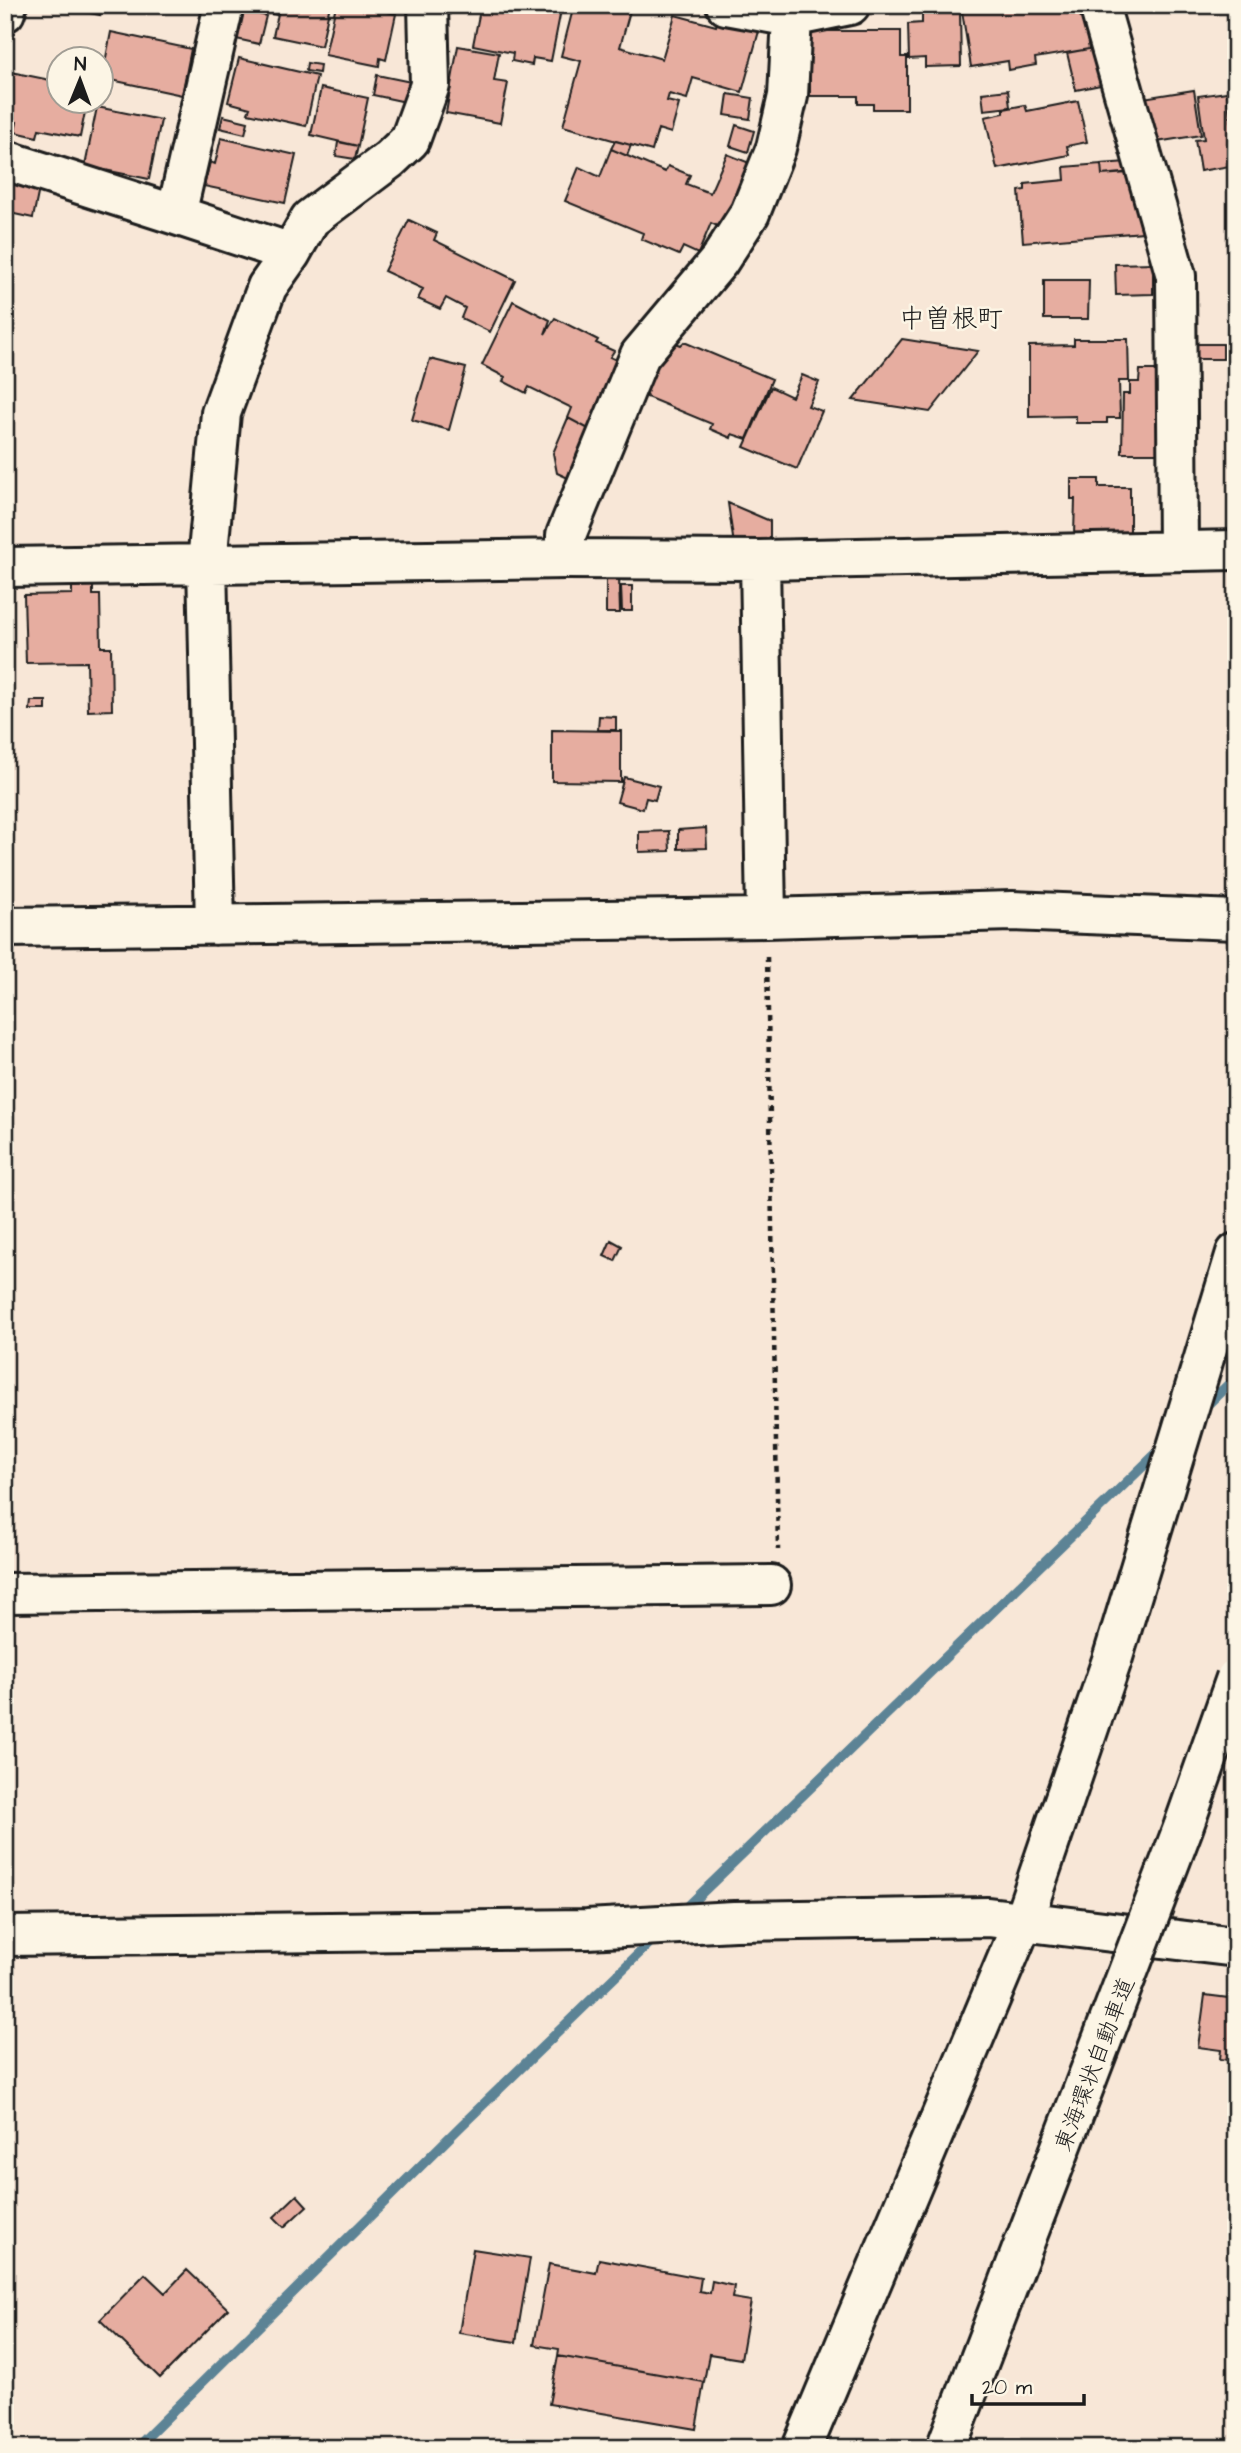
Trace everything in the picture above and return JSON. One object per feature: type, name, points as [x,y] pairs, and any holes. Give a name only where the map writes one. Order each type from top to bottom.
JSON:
[{"type":"main road","points":[[5,12],[7,5]]},
{"type":"main road","points":[[176,215],[224,5]]},
{"type":"main road","points":[[215,925],[207,563],[221,413],[267,286],[291,253],[310,219],[390,159],[410,140],[430,85],[428,5]]},
{"type":"main road","points":[[726,5],[792,17],[850,5]]},
{"type":"main road","points":[[1099,5],[1176,276],[1178,550]]},
{"type":"main road","points":[[566,559],[566,535],[640,355],[719,261],[750,214],[776,148],[788,96],[792,17]]},
{"type":"main road","points":[[5,160],[291,253]]},
{"type":"main road","points":[[5,567],[566,559],[760,560],[1236,550]]},
{"type":"main road","points":[[760,560],[766,918]]},
{"type":"main road","points":[[5,927],[766,918],[1012,911],[1236,920]]},
{"type":"main road","points":[[802,2448],[1023,1922],[1113,1657],[1236,1253]]},
{"type":"main road","points":[[5,1593],[771,1585]]},
{"type":"main road","name":"東海環状自動車道","points":[[946,2448],[1169,1867],[1236,1678]]},
{"type":"main road","points":[[5,1936],[587,1929],[734,1921],[988,1917],[1236,1947]]},
{"type":"path","points":[[766,918],[778,1553],[771,1585]]},
{"type":"building","points":[[51,5],[102,5],[100,15]]},
{"type":"building","points":[[268,5],[280,5],[277,15],[267,13]]},
{"type":"building","points":[[280,5],[330,5],[321,46],[273,36]]},
{"type":"building","points":[[336,5],[357,5],[396,14],[386,60],[380,58],[379,66],[325,55]]},
{"type":"building","points":[[481,5],[562,5],[551,61],[533,58],[532,65],[512,61],[513,53],[473,45]]},
{"type":"building","points":[[574,5],[609,5],[630,11],[620,47],[662,59],[675,15],[716,26],[718,20],[759,31],[742,92],[693,78],[687,99],[669,94],[667,101],[679,104],[671,133],[658,129],[652,151],[563,126],[581,61],[561,56]]},
{"type":"building","points":[[961,5],[1082,5],[1089,49],[1035,58],[1036,65],[1009,70],[1008,61],[971,67]]},
{"type":"building","points":[[239,9],[266,16],[259,44],[232,38]]},
{"type":"building","points":[[960,12],[961,66],[925,67],[925,58],[909,59],[908,24],[922,23],[922,13]]},
{"type":"building","points":[[810,31],[901,31],[901,57],[907,57],[907,109],[873,109],[873,104],[858,104],[858,96],[810,96]]},
{"type":"building","points":[[111,32],[191,49],[182,95],[116,81],[116,46],[108,46]]},
{"type":"building","points":[[1105,40],[1115,82],[1076,90],[1067,53],[1089,49],[1088,44]]},
{"type":"building","points":[[458,46],[499,53],[494,81],[508,83],[500,123],[446,113]]},
{"type":"building","points":[[239,58],[317,76],[306,126],[248,113],[250,108],[228,102]]},
{"type":"building","points":[[307,63],[320,65],[319,73],[306,71]]},
{"type":"building","points":[[11,72],[46,79],[46,116],[84,116],[80,137],[39,129],[37,137],[15,132],[17,122],[5,119],[5,100]]},
{"type":"building","points":[[377,75],[411,82],[406,102],[373,95]]},
{"type":"building","points":[[321,88],[368,98],[358,146],[311,135]]},
{"type":"building","points":[[1008,90],[1010,107],[984,110],[982,93]]},
{"type":"building","points":[[1194,90],[1201,135],[1150,143],[1143,98]]},
{"type":"building","points":[[1227,92],[1232,133],[1236,133],[1236,165],[1200,171],[1195,140],[1204,139],[1198,96]]},
{"type":"building","points":[[728,94],[753,98],[750,119],[725,115]]},
{"type":"building","points":[[1078,101],[1087,142],[1067,146],[1069,155],[997,169],[985,117],[1004,113],[1004,109],[1025,105],[1027,111]]},
{"type":"building","points":[[116,111],[161,120],[149,179],[85,166],[95,116],[116,116]]},
{"type":"building","points":[[223,116],[248,122],[245,134],[220,128]]},
{"type":"building","points":[[736,125],[754,131],[748,152],[730,146]]},
{"type":"building","points":[[221,138],[296,155],[285,203],[204,186],[210,162],[215,164]]},
{"type":"building","points":[[615,141],[631,145],[627,156],[611,149]]},
{"type":"building","points":[[338,142],[358,146],[355,159],[336,156]]},
{"type":"building","points":[[611,149],[665,172],[668,166],[690,175],[686,184],[710,193],[727,154],[757,166],[726,230],[711,223],[698,254],[683,247],[679,255],[641,239],[643,233],[565,201],[579,167],[600,177]]},
{"type":"building","points":[[1127,162],[1128,173],[1102,175],[1101,164]]},
{"type":"building","points":[[1101,164],[1102,175],[1131,172],[1132,195],[1139,194],[1143,232],[1023,242],[1019,191],[1025,190],[1025,184],[1065,180],[1064,167]]},
{"type":"building","points":[[5,177],[40,184],[33,218],[5,212]]},
{"type":"building","points":[[409,220],[437,233],[434,240],[515,280],[490,332],[461,318],[465,308],[446,298],[440,309],[418,299],[423,289],[384,271]]},
{"type":"building","points":[[1153,263],[1153,294],[1116,295],[1115,264]]},
{"type":"building","points":[[1044,280],[1089,280],[1088,319],[1044,319]]},
{"type":"building","points":[[513,301],[550,320],[545,334],[555,318],[598,340],[596,343],[614,351],[610,357],[629,366],[598,434],[568,418],[572,408],[529,387],[526,393],[503,381],[505,377],[482,365]]},
{"type":"building","points":[[666,339],[681,345],[684,342],[772,379],[747,439],[732,434],[731,438],[710,429],[712,424],[637,393]]},
{"type":"building","points":[[902,339],[978,351],[930,412],[853,400]]},
{"type":"building","points":[[1074,339],[1128,339],[1129,381],[1119,381],[1120,418],[1107,418],[1107,423],[1076,423],[1076,416],[1029,417],[1029,346],[1074,345]]},
{"type":"building","points":[[1193,344],[1223,344],[1223,359],[1193,359]]},
{"type":"building","points":[[430,359],[466,368],[449,430],[412,420]]},
{"type":"building","points":[[1140,370],[1159,370],[1159,453],[1122,453],[1123,394],[1130,394],[1130,382],[1139,382]]},
{"type":"building","points":[[802,375],[819,382],[808,406],[822,411],[797,469],[744,447],[771,387],[792,397]]},
{"type":"building","points":[[568,418],[598,434],[579,483],[557,473],[553,453]]},
{"type":"building","points":[[1071,479],[1099,479],[1099,487],[1130,487],[1130,535],[1074,535],[1075,499],[1071,499]]},
{"type":"building","points":[[728,503],[770,521],[770,544],[734,545]]},
{"type":"building","points":[[606,577],[619,577],[620,613],[606,613]]},
{"type":"building","points":[[93,581],[93,595],[100,595],[101,647],[111,647],[112,710],[88,711],[87,662],[26,663],[24,595],[72,594],[72,582]]},
{"type":"building","points":[[621,586],[632,586],[632,611],[622,611]]},
{"type":"building","points":[[31,701],[46,701],[46,710],[30,710]]},
{"type":"building","points":[[599,716],[616,717],[616,730],[598,730]]},
{"type":"building","points":[[552,730],[621,731],[621,782],[552,781]]},
{"type":"building","points":[[624,777],[659,786],[655,800],[646,798],[643,809],[617,802]]},
{"type":"building","points":[[706,828],[707,848],[678,849],[678,830]]},
{"type":"building","points":[[669,831],[670,851],[639,852],[639,832]]},
{"type":"building","points":[[611,1240],[622,1246],[615,1261],[604,1256]]},
{"type":"building","points":[[1205,1995],[1236,1999],[1236,2061],[1220,2059],[1221,2050],[1198,2047]]},
{"type":"building","points":[[297,2195],[307,2206],[284,2227],[274,2217]]},
{"type":"building","points":[[473,2249],[530,2258],[516,2342],[459,2333]]},
{"type":"building","points":[[599,2259],[701,2278],[699,2291],[710,2293],[712,2281],[734,2286],[732,2298],[751,2301],[741,2359],[709,2354],[704,2382],[558,2356],[559,2349],[534,2345],[549,2264],[596,2273]]},
{"type":"building","points":[[187,2270],[228,2309],[160,2378],[100,2320],[145,2274],[165,2293]]},
{"type":"building","points":[[558,2356],[704,2382],[696,2429],[549,2404]]},
{"type":"waterway","points":[[1203,1409],[1236,1377]]},
{"type":"waterway","points":[[682,1912],[1163,1447]]},
{"type":"waterway","points":[[136,2448],[657,1936]]},
{"type":"district","name":"中曽根町","points":[[951,318]]}]
